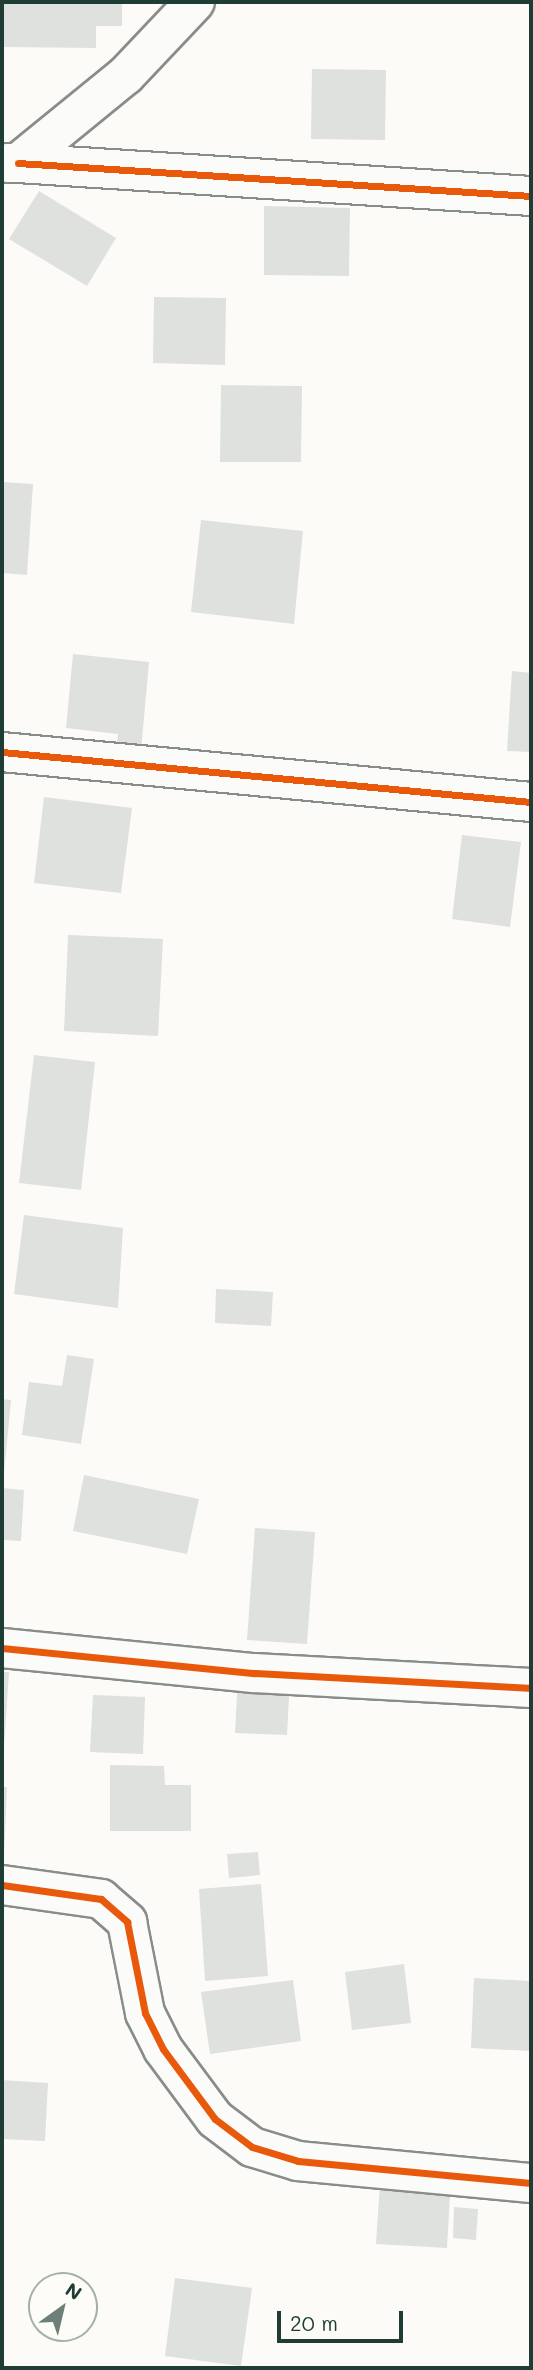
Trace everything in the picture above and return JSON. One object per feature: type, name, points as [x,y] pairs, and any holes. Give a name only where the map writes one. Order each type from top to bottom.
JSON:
[{"type":"street","points":[[10,163],[126,75],[195,2]]},
{"type":"street","points":[[10,163],[531,196]]},
{"type":"street","points":[[2,752],[531,802]]},
{"type":"street","points":[[2,1648],[254,1673],[531,1688]]},
{"type":"street","points":[[2,1885],[101,1899],[127,1922],[145,2013],[163,2049],[215,2119],[252,2147],[298,2161],[531,2183]]},
{"type":"building","points":[[2,2],[122,2],[122,26],[96,26],[96,48],[2,47]]},
{"type":"building","points":[[312,69],[386,70],[385,140],[311,139]]},
{"type":"building","points":[[39,191],[116,238],[87,286],[9,239]]},
{"type":"building","points":[[264,206],[350,208],[349,276],[264,275]]},
{"type":"building","points":[[154,297],[226,298],[225,365],[153,363]]},
{"type":"building","points":[[221,385],[302,386],[301,462],[220,462]]},
{"type":"building","points":[[2,482],[33,484],[27,575],[2,573]]},
{"type":"building","points":[[201,520],[303,531],[294,624],[191,612]]},
{"type":"building","points":[[73,654],[149,662],[141,751],[116,748],[118,734],[66,728]]},
{"type":"building","points":[[512,671],[531,673],[531,752],[507,751]]},
{"type":"building","points":[[44,797],[132,808],[121,893],[34,883]]},
{"type":"building","points":[[462,835],[521,842],[510,927],[452,919]]},
{"type":"building","points":[[68,935],[163,939],[158,1036],[64,1031]]},
{"type":"building","points":[[34,1055],[95,1062],[81,1190],[19,1183]]},
{"type":"building","points":[[24,1215],[123,1228],[118,1308],[14,1294]]},
{"type":"building","points":[[216,1289],[273,1292],[271,1326],[215,1323]]},
{"type":"building","points":[[67,1355],[94,1359],[81,1444],[22,1435],[29,1382],[62,1386]]},
{"type":"building","points":[[2,1399],[11,1400],[4,1473],[2,1473]]},
{"type":"building","points":[[84,1475],[199,1499],[187,1554],[73,1531]]},
{"type":"building","points":[[2,1488],[24,1490],[21,1541],[2,1540]]},
{"type":"building","points":[[255,1528],[315,1532],[307,1644],[247,1640]]},
{"type":"building","points":[[2,1672],[9,1672],[4,1749],[2,1749]]},
{"type":"building","points":[[238,1676],[290,1678],[287,1735],[235,1733]]},
{"type":"building","points":[[93,1695],[145,1697],[143,1754],[90,1752]]},
{"type":"building","points":[[110,1765],[164,1766],[165,1785],[191,1785],[191,1831],[110,1831]]},
{"type":"building","points":[[2,1787],[7,1787],[4,1858],[2,1857]]},
{"type":"building","points":[[258,1852],[260,1875],[229,1878],[227,1854]]},
{"type":"building","points":[[261,1884],[268,1976],[205,1981],[199,1889]]},
{"type":"building","points":[[404,1964],[411,2023],[352,2030],[345,1972]]},
{"type":"building","points":[[474,1978],[531,1981],[531,2051],[471,2048]]},
{"type":"building","points":[[293,1980],[301,2041],[210,2054],[201,1992]]},
{"type":"building","points":[[2,2080],[48,2083],[45,2141],[2,2139]]},
{"type":"building","points":[[380,2182],[403,2184],[402,2192],[450,2195],[447,2248],[376,2244]]},
{"type":"building","points":[[454,2207],[478,2209],[476,2240],[453,2238]]},
{"type":"building","points":[[175,2278],[252,2288],[241,2366],[165,2356]]},
{"type":"cycle path","points":[[18,163],[531,196]]},
{"type":"cycle path","points":[[2,752],[531,802]]},
{"type":"cycle path","points":[[2,1648],[254,1673],[531,1688]]},
{"type":"cycle path","points":[[2,1885],[101,1899],[127,1922],[145,2013],[163,2049],[215,2119],[252,2147],[298,2161],[531,2183]]}]
